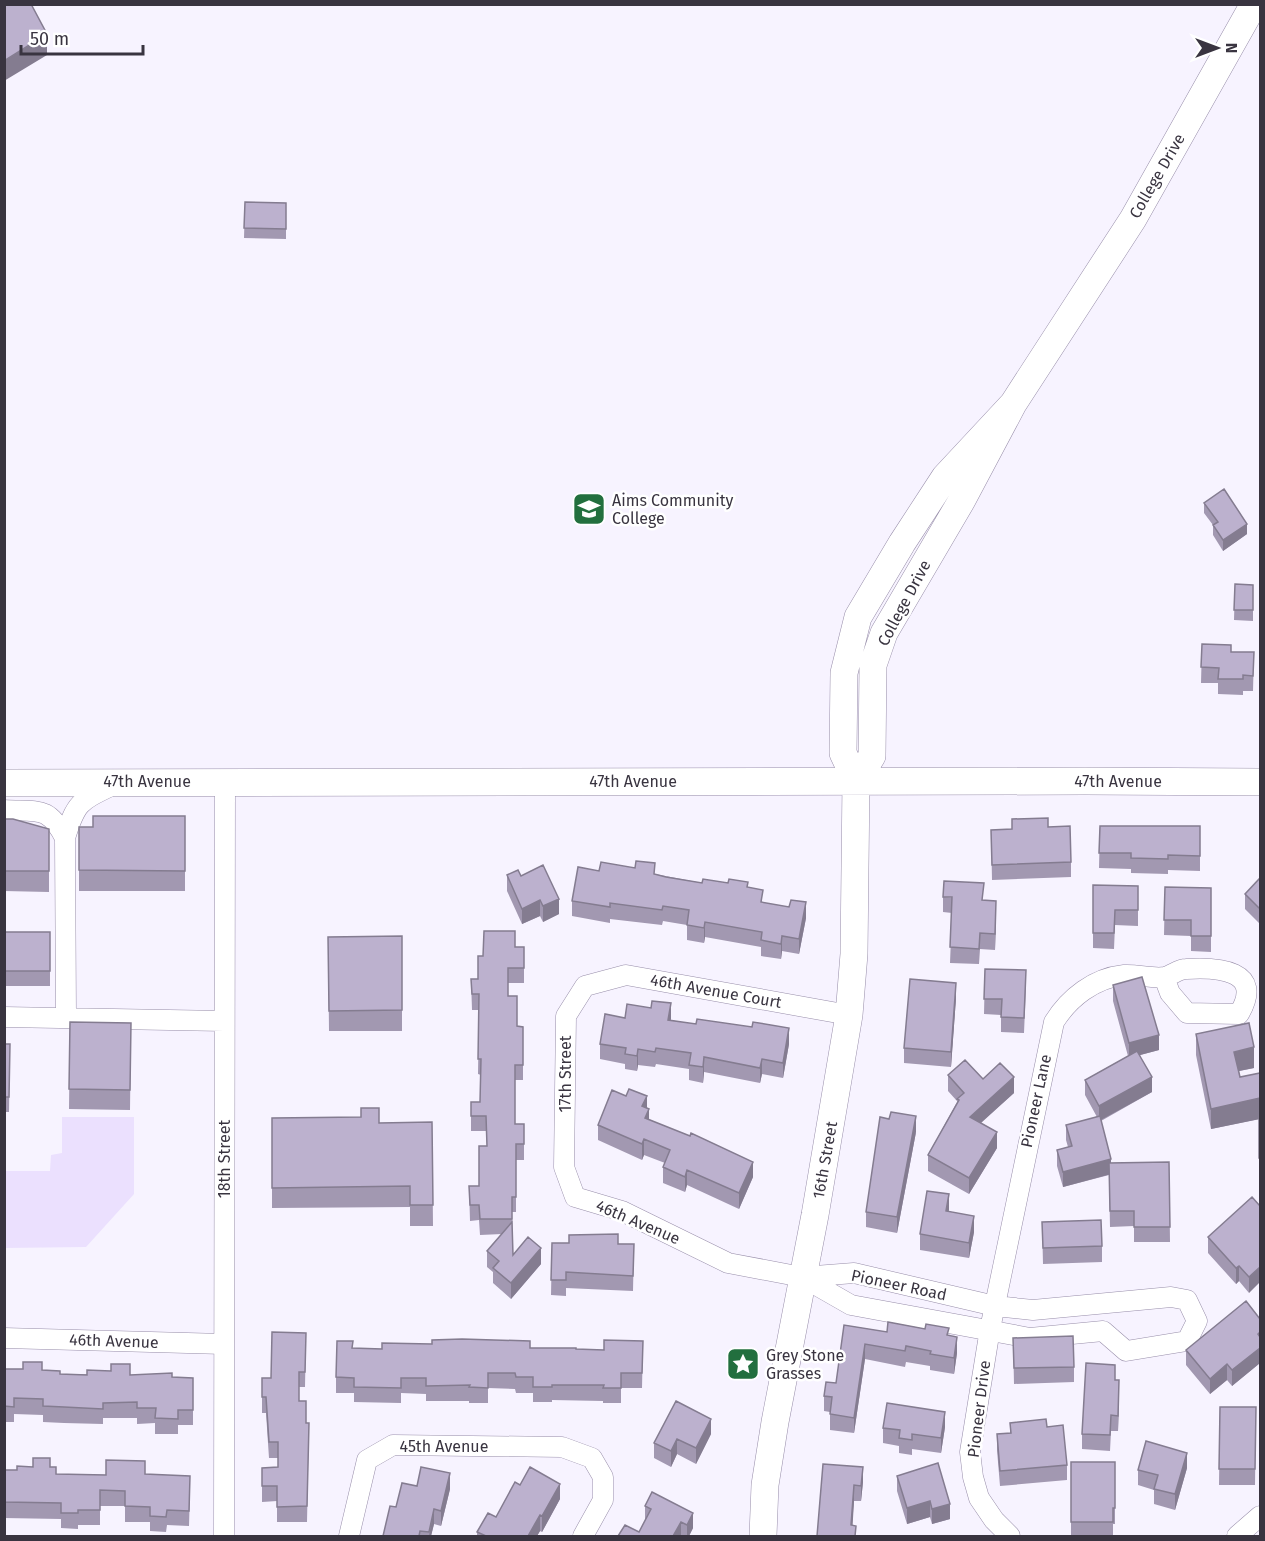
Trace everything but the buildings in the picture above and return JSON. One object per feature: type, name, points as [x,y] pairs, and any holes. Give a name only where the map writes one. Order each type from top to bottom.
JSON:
[{"type":"main road","name":"College Drive","points":[[856,781],[843,753],[844,673],[858,616],[945,477],[1013,404],[1133,219],[1254,4]]},
{"type":"main road","name":"47th Avenue","points":[[4,783],[225,781],[1260,782]]},
{"type":"main road","name":"16th Street","points":[[763,1536],[767,1474],[849,1015],[854,954],[856,781]]},
{"type":"street","name":"18th Street","points":[[224,1536],[225,781]]},
{"type":"street","points":[[66,1018],[65,838],[71,818],[79,804],[121,782]]},
{"type":"street","points":[[4,810],[45,813],[56,821],[65,838]]},
{"type":"street","name":"46th Avenue Court","points":[[585,986],[626,975],[849,1015]]},
{"type":"street","name":"Pioneer Lane","points":[[995,1306],[1054,1022],[1080,992],[1097,983],[1123,975],[1164,977]]},
{"type":"street","name":"17th Street","points":[[564,1167],[566,1016],[585,986]]},
{"type":"street","points":[[4,1017],[225,1021]]},
{"type":"street","name":"46th Avenue","points":[[564,1167],[575,1197],[622,1211],[728,1263]]},
{"type":"street","name":"Pioneer Road","points":[[728,1263],[802,1277],[854,1272],[995,1306],[1033,1310],[1171,1297],[1187,1300],[1197,1321],[1187,1341],[1126,1351],[1103,1332],[1030,1338],[851,1305],[802,1277]]},
{"type":"street","points":[[1102,1303],[1103,1332]]},
{"type":"street","name":"Pioneer Drive","points":[[995,1306],[970,1452],[973,1477],[980,1498],[994,1520],[1010,1536]]},
{"type":"street","name":"46th Avenue","points":[[4,1338],[224,1344]]},
{"type":"street","name":"45th Avenue","points":[[349,1536],[367,1460],[393,1446],[562,1447],[592,1458],[603,1477],[603,1500],[583,1536]]},
{"type":"street","points":[[1237,1536],[1260,1516]]},
{"type":"shaded area","points":[[62,1117],[134,1117],[134,1194],[86,1247],[5,1248],[5,1171],[50,1171],[51,1155],[62,1153]]},
{"type":"place","name":"Aims Community College","points":[[589,509]]},
{"type":"place","name":"Grey Stone Grasses","points":[[743,1364]]}]
